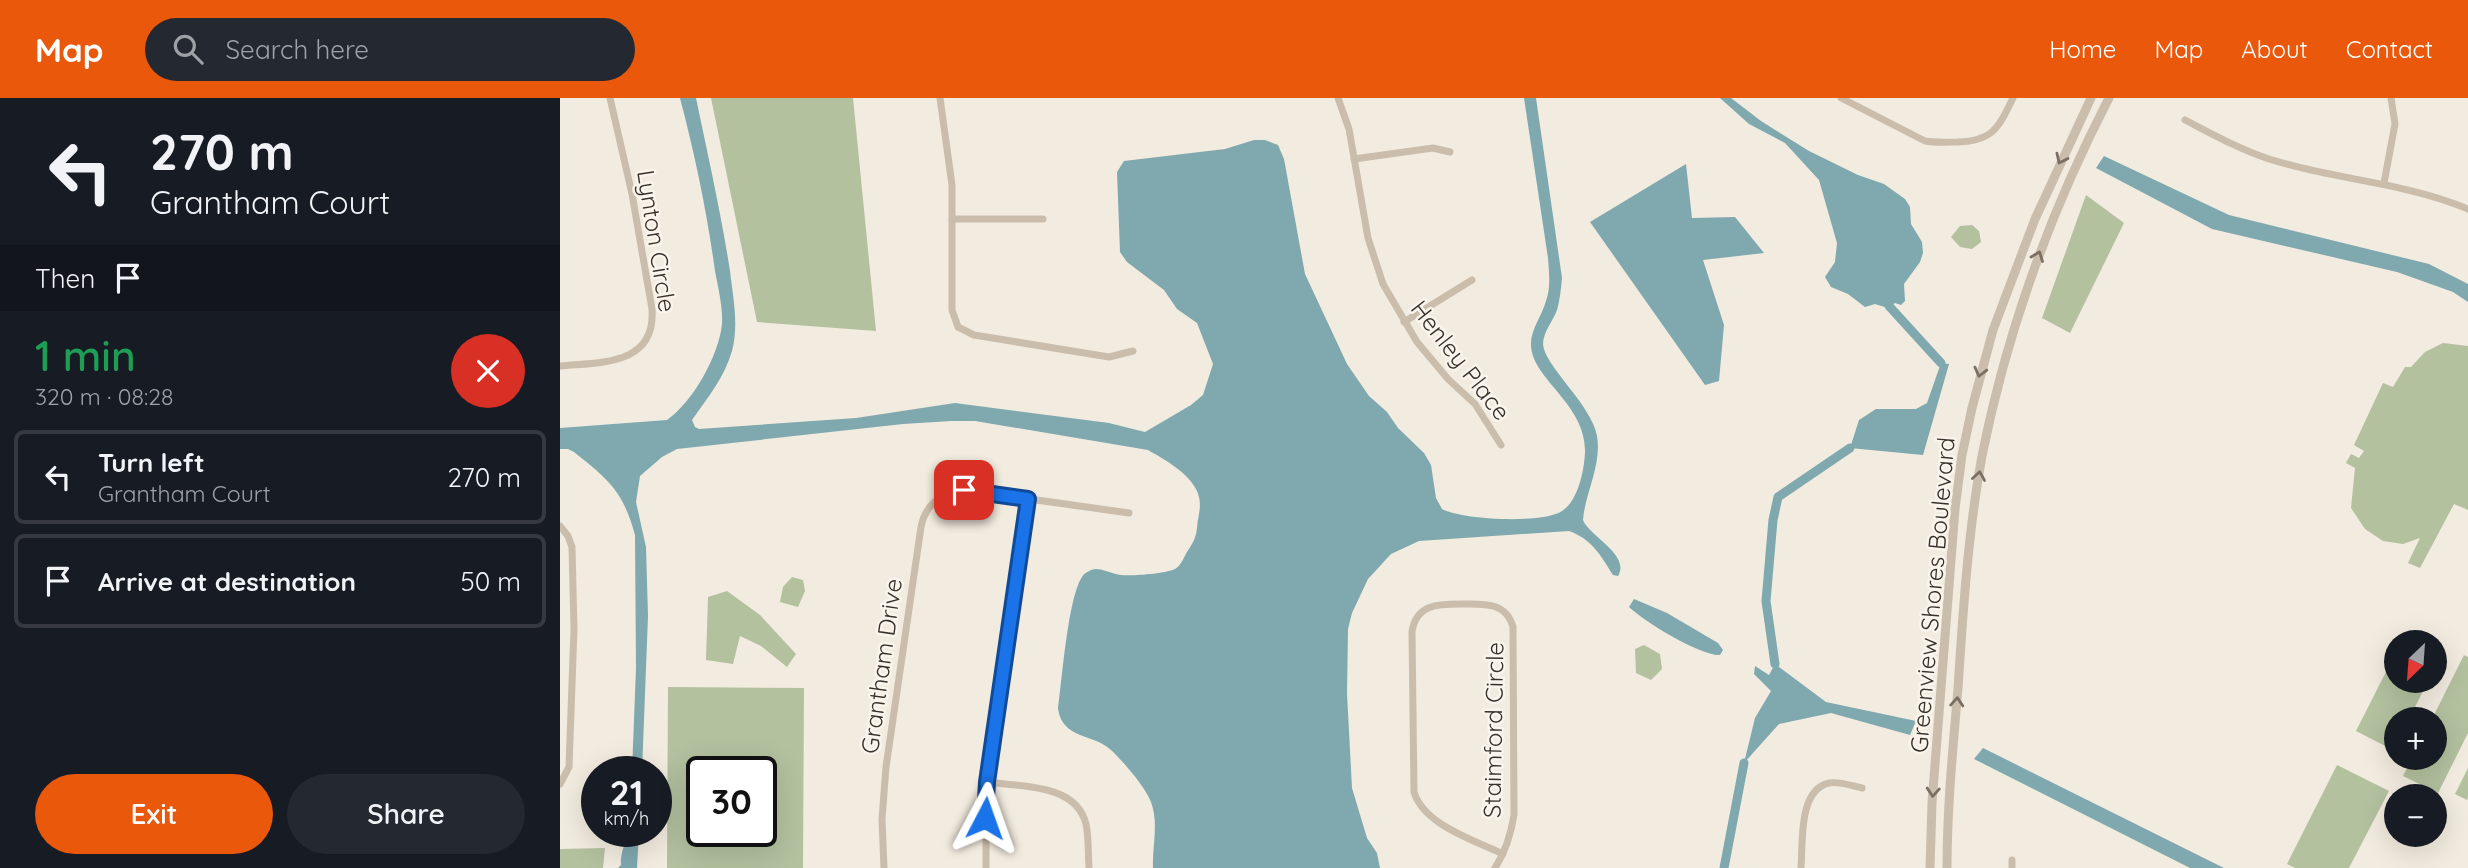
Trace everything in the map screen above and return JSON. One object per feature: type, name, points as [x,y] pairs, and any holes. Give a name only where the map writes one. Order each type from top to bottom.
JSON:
[{"type":"street","name":"Lynton Circle","points":[[560,366],[616,361],[627,357],[644,342],[652,321],[632,194],[610,98]]},
{"type":"street","points":[[940,98],[952,185],[952,310],[955,322],[963,331],[974,335],[1109,358],[1133,351]]},
{"type":"street","name":"Henley Place","points":[[1338,98],[1349,129],[1367,239],[1383,284],[1404,322],[1432,361],[1483,415],[1501,444]]},
{"type":"street","points":[[1841,98],[1925,141],[1937,143],[1971,142],[1984,138],[1999,126],[2014,98]]},
{"type":"street","name":"Greenview Shores Boulevard","points":[[1930,868],[1932,803],[1946,619],[1962,455],[1983,362],[2035,219],[2091,98]]},
{"type":"street","name":"Greenview Shores Boulevard","points":[[1947,868],[1962,621],[1973,511],[1982,458],[2004,364],[2023,300],[2051,221],[2109,98]]},
{"type":"street","points":[[2384,183],[2395,124],[2391,98]]},
{"type":"street","points":[[2185,120],[2224,141],[2269,159],[2384,183],[2468,209]]},
{"type":"street","points":[[1354,159],[1433,148],[1450,152]]},
{"type":"street","points":[[952,219],[1043,219]]},
{"type":"street","points":[[1404,322],[1472,280]]},
{"type":"street","name":"Grantham Drive","points":[[884,868],[884,781],[920,527],[924,516],[943,495],[959,490],[1028,499]]},
{"type":"street","points":[[986,868],[987,782],[1028,499],[1129,513]]},
{"type":"street","points":[[560,526],[572,547],[574,629],[569,768],[560,784]]},
{"type":"street","name":"Staimford Circle","points":[[1495,868],[1503,854],[1512,829],[1514,814],[1512,622],[1502,609],[1492,604],[1435,604],[1425,608],[1417,616],[1412,632],[1414,792],[1425,812],[1434,820],[1503,854]]},
{"type":"street","points":[[1946,619],[1962,621]]},
{"type":"street","points":[[987,782],[1054,792],[1073,802],[1085,821],[1089,868]]},
{"type":"street","points":[[1801,868],[1806,810],[1812,794],[1830,783],[1862,788]]},
{"type":"green space","points":[[711,98],[853,98],[876,331],[757,322]]},
{"type":"green space","points":[[2086,195],[2124,223],[2070,333],[2042,318]]},
{"type":"green space","points":[[1972,225],[1979,231],[1981,242],[1972,249],[1960,247],[1951,237],[1960,226]]},
{"type":"green space","points":[[2443,343],[2468,346],[2468,510],[2454,504],[2420,568],[2408,563],[2420,538],[2403,544],[2383,541],[2365,529],[2351,508],[2355,468],[2346,463],[2351,454],[2359,458],[2364,451],[2354,445],[2383,383],[2393,387],[2405,367],[2411,367],[2425,352]]},
{"type":"green space","points":[[792,577],[803,580],[805,591],[798,607],[780,602],[783,587]]},
{"type":"green space","points":[[727,591],[760,615],[796,654],[787,667],[761,646],[740,636],[733,664],[706,660],[708,597]]},
{"type":"green space","points":[[1644,645],[1660,654],[1662,669],[1651,680],[1636,673],[1635,649]]},
{"type":"green space","points":[[2464,655],[2468,657],[2468,733],[2442,784],[2419,784],[2403,776],[2406,770],[2447,770],[2447,707],[2438,707]]},
{"type":"green space","points":[[2384,676],[2384,693],[2422,693],[2415,707],[2384,707],[2384,745],[2356,731]]},
{"type":"green space","points":[[668,687],[804,688],[803,868],[667,868],[667,847],[672,847],[672,756],[668,756]]},
{"type":"green space","points":[[2337,765],[2384,788],[2384,801],[2349,868],[2295,868],[2287,864]]},
{"type":"green space","points":[[2468,768],[2468,797],[2467,800],[2455,794]]},
{"type":"green space","points":[[605,848],[603,868],[560,868],[560,849]]},
{"type":"water","points":[[680,98],[696,98],[734,301],[732,351],[725,370],[692,420],[699,429],[856,418],[955,403],[1109,423],[1145,432],[1203,395],[1213,364],[1197,323],[1177,309],[1164,290],[1127,262],[1120,252],[1117,172],[1124,161],[1225,149],[1254,140],[1265,140],[1278,145],[1284,159],[1305,274],[1347,364],[1369,396],[1424,453],[1431,465],[1436,498],[1442,509],[1467,516],[1521,519],[1552,515],[1568,506],[1582,477],[1585,453],[1578,421],[1541,370],[1531,346],[1532,334],[1548,296],[1549,280],[1524,98],[1536,98],[1562,278],[1557,310],[1546,331],[1543,344],[1551,363],[1587,412],[1597,436],[1597,458],[1583,520],[1619,561],[1618,576],[1613,575],[1590,543],[1569,531],[1419,541],[1391,554],[1368,579],[1352,613],[1348,629],[1347,694],[1352,788],[1367,838],[1377,853],[1380,868],[1153,868],[1155,818],[1148,796],[1134,775],[1111,750],[1072,731],[1061,719],[1058,709],[1069,620],[1083,576],[1095,569],[1126,575],[1170,571],[1179,566],[1193,543],[1197,532],[1200,501],[1193,484],[1182,472],[1148,450],[975,421],[903,424],[677,449],[662,457],[640,476],[636,502],[646,547],[648,616],[643,756],[633,756],[636,668],[635,535],[625,507],[613,488],[574,452],[560,449],[560,428],[667,420],[695,390],[716,350],[722,324],[721,304],[691,141]]},
{"type":"water","points":[[1720,98],[1731,98],[1761,121],[1809,151],[1858,175],[1884,184],[1905,199],[1910,207],[1911,224],[1922,242],[1923,253],[1920,262],[1904,284],[1905,301],[1901,305],[1895,303],[1888,308],[1875,304],[1865,307],[1848,294],[1831,287],[1825,277],[1835,262],[1837,243],[1819,180],[1785,143],[1749,124]]},
{"type":"water","points":[[2104,156],[2229,215],[2429,264],[2468,284],[2468,302],[2453,292],[2397,272],[2212,229],[2096,168]]},
{"type":"water","points":[[1686,164],[1692,218],[1735,217],[1764,253],[1703,260],[1724,325],[1719,381],[1705,385],[1590,222]]},
{"type":"water","points":[[1941,363],[1949,364],[1923,455],[1850,448],[1859,420],[1876,409],[1916,409],[1927,403]]},
{"type":"water","points":[[1634,599],[1667,613],[1718,643],[1723,650],[1720,655],[1687,644],[1647,621],[1629,607]]},
{"type":"water","points":[[1775,664],[1826,702],[1916,721],[1910,735],[1831,713],[1779,724],[1744,763],[1755,718],[1771,691],[1754,674],[1755,666],[1769,675]]},
{"type":"water","points":[[1983,748],[2224,868],[2190,868],[1974,759]]},
{"type":"water","points":[[623,847],[638,847],[637,868],[618,868],[621,865]]},
{"type":"waterway","points":[[1889,306],[1941,363]]},
{"type":"waterway","points":[[1775,664],[1766,601],[1773,520],[1778,497],[1850,448]]},
{"type":"waterway","points":[[1724,868],[1744,763]]},
{"type":"route","points":[[964,490],[1028,499],[987,782],[985,818]]}]
